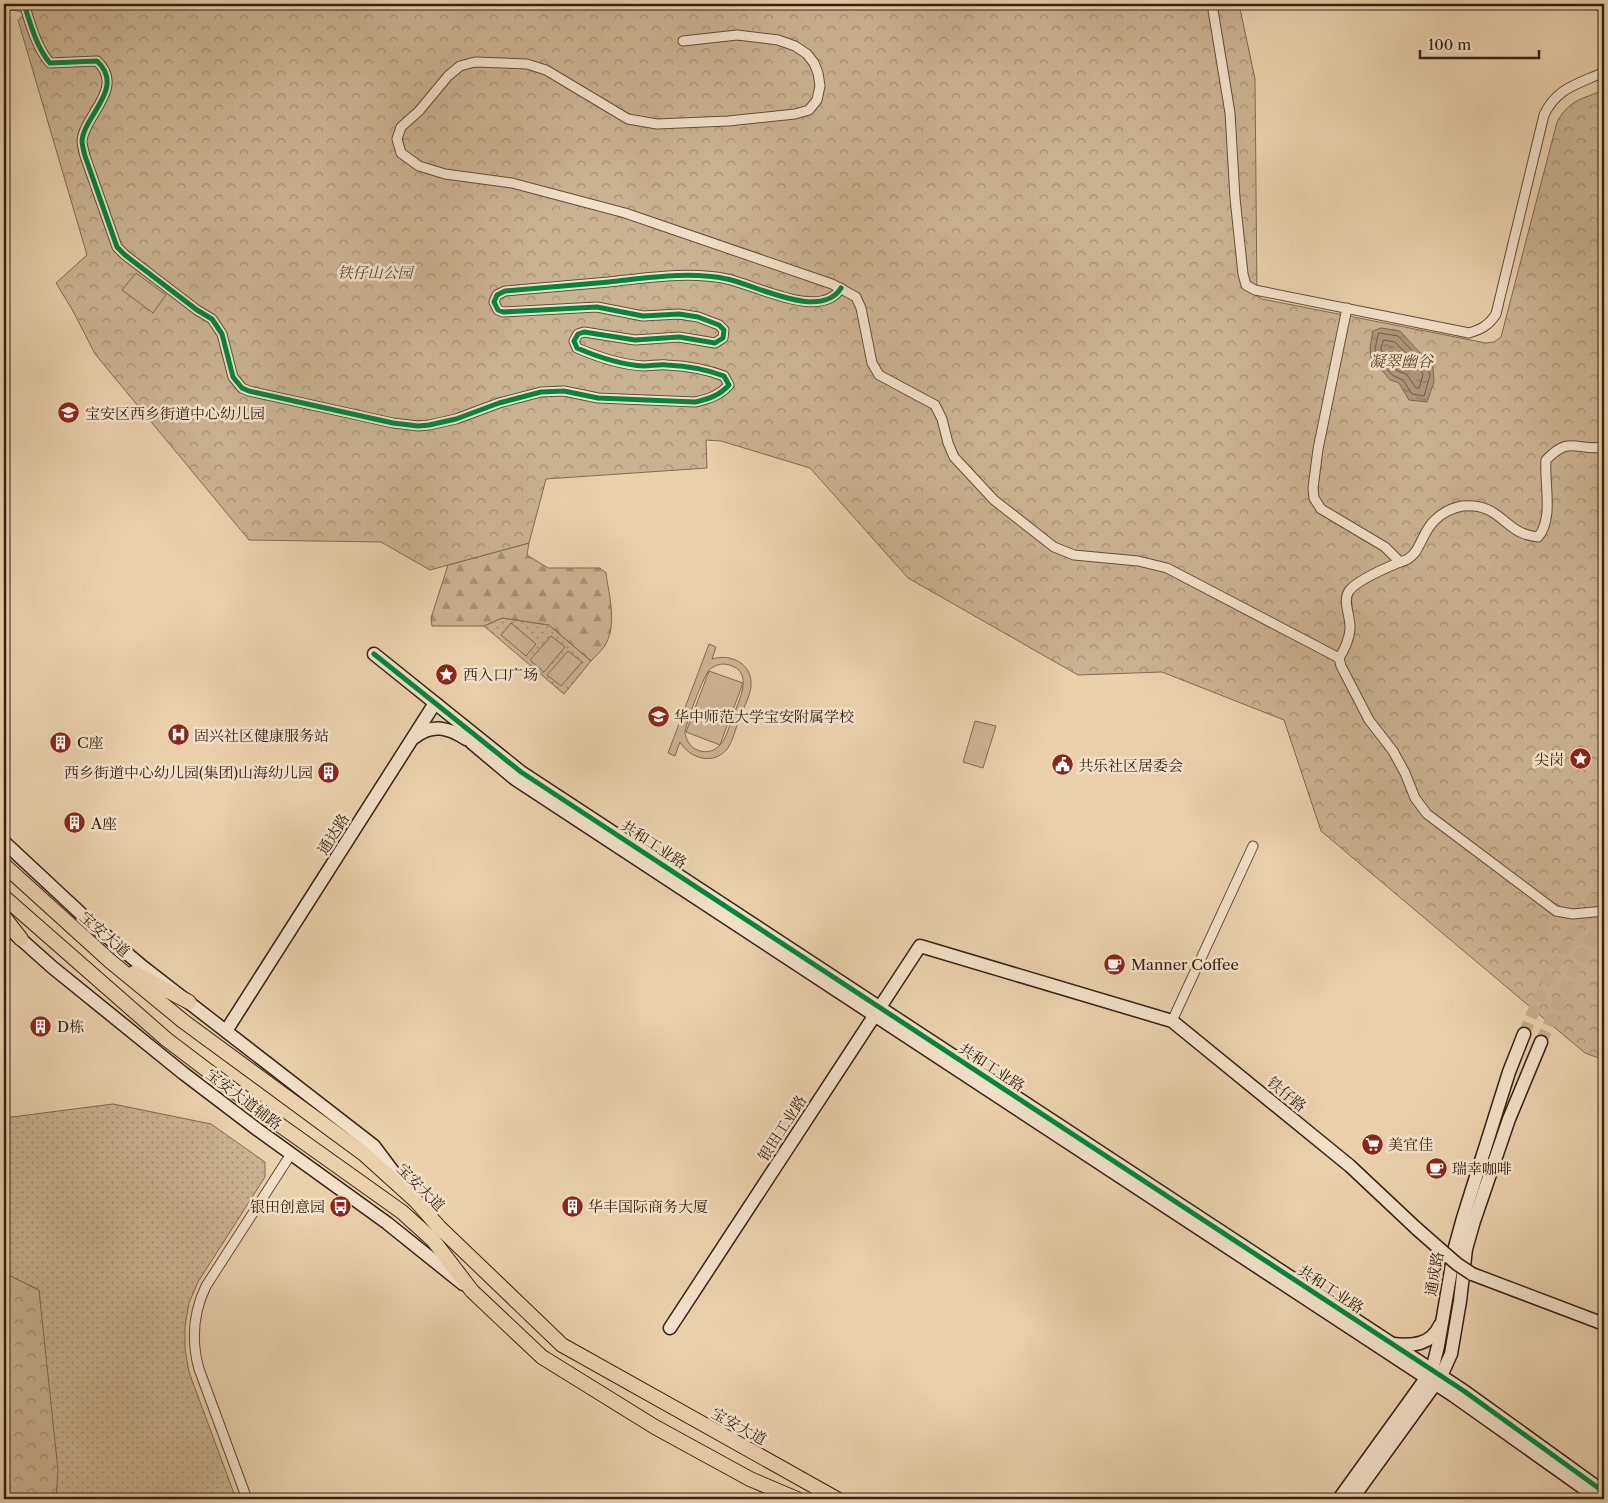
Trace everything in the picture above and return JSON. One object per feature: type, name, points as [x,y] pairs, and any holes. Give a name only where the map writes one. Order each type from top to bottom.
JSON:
[{"type":"main road","name":"宝安大道","points":[[4,865],[110,961],[183,1021],[364,1154],[416,1202],[439,1227],[562,1345],[836,1499]]},
{"type":"main road","name":"宝安大道","points":[[4,897],[166,1038],[270,1118],[402,1212],[433,1240],[472,1291],[542,1358],[655,1428],[750,1479],[797,1499]]},
{"type":"main road","points":[[4,917],[21,939]]},
{"type":"main road","points":[[110,961],[189,1002]]},
{"type":"street","points":[[7,4],[26,5],[43,56],[50,63],[97,61],[104,67],[107,84],[102,102],[88,124],[82,141],[85,156],[118,247],[125,255],[197,310],[212,319],[222,334],[232,377],[242,388],[262,395],[393,423],[418,426],[456,419],[541,392],[564,391],[598,398],[696,402],[707,400],[722,392],[729,385],[724,376],[692,367],[644,366],[617,362],[577,348],[574,341],[578,334],[584,332],[635,340],[679,337],[715,343],[723,338],[724,330],[718,325],[679,314],[644,316],[597,307],[503,312],[498,310],[494,302],[497,295],[506,291],[647,278],[700,276],[726,279],[797,301],[812,303],[826,300],[838,292]]},
{"type":"street","points":[[1212,4],[1230,113],[1235,198],[1243,274],[1246,285],[1254,290],[1469,332],[1481,329],[1496,314],[1544,115],[1550,102],[1568,88],[1604,72]]},
{"type":"street","points":[[683,41],[737,36],[778,40],[795,46],[807,54],[816,68],[820,86],[817,100],[809,110],[795,114],[728,121],[657,124],[628,119],[546,70],[527,64],[476,62],[460,66],[448,76],[419,111],[401,127],[397,140],[401,153],[419,166],[445,174],[512,182],[625,212],[832,284],[838,292],[856,296],[861,308],[872,363],[879,375],[935,405],[942,419],[948,443],[954,457],[994,500],[1054,547],[1074,555],[1138,561],[1167,568],[1339,658]]},
{"type":"street","points":[[1347,308],[1318,449],[1313,488],[1314,498],[1321,509],[1385,547],[1400,562]]},
{"type":"street","points":[[1604,447],[1569,445],[1557,448],[1546,460],[1546,520],[1543,531],[1538,537],[1517,532],[1490,509],[1476,505],[1458,507],[1440,515],[1429,524],[1415,553],[1408,561],[1400,562],[1369,577],[1349,591],[1346,600],[1350,628],[1346,647],[1339,658],[1341,666],[1369,720],[1393,751],[1405,773],[1415,798],[1428,814],[1556,911],[1573,914],[1604,911]]},
{"type":"street","name":"共和工业路","points":[[373,658],[433,707],[521,772],[877,1011],[1434,1377],[1604,1492]]},
{"type":"street","name":"共和工业路","points":[[433,707],[466,739],[515,779],[1391,1344],[1599,1499]]},
{"type":"street","name":"通达路","points":[[226,1031],[433,707]]},
{"type":"street","points":[[408,747],[419,734],[434,728],[450,730],[466,739]]},
{"type":"street","points":[[4,842],[135,961],[374,1146],[416,1202]]},
{"type":"street","points":[[1172,1021],[1253,846]]},
{"type":"street","name":"宝安大道辅路","points":[[4,922],[59,972],[183,1073],[387,1223],[472,1291]]},
{"type":"street","name":"银田工业路","points":[[670,1328],[920,946]]},
{"type":"street","name":"铁仔路","points":[[920,946],[1172,1021],[1350,1166],[1457,1264],[1472,1274],[1604,1324]]},
{"type":"street","name":"通成路","points":[[1339,1499],[1434,1377],[1455,1247],[1462,1218],[1509,1072],[1524,1034]]},
{"type":"street","name":"通成路","points":[[1352,1499],[1450,1354],[1460,1301],[1466,1249],[1474,1221],[1509,1119],[1541,1042]]},
{"type":"street","points":[[247,1499],[199,1369],[194,1348],[194,1327],[198,1306],[206,1286],[291,1154]]},
{"type":"street","points":[[1391,1344],[1414,1345],[1423,1343],[1438,1331],[1442,1321]]},
{"type":"green space","name":"铁仔山公园","points":[[36,4],[1239,4],[1255,79],[1257,296],[1262,299],[1486,343],[1494,342],[1501,337],[1557,122],[1571,105],[1604,90],[1604,1060],[1585,1053],[1321,831],[1284,720],[1162,672],[1078,675],[908,578],[810,468],[721,441],[706,440],[707,468],[546,479],[529,543],[430,570],[381,542],[249,540],[95,354],[56,283],[87,255],[18,20]]},
{"type":"green space","points":[[136,273],[166,295],[153,313],[122,290]]},
{"type":"green space","points":[[529,543],[527,555],[548,568],[600,568],[606,573],[612,620],[611,630],[604,647],[591,661],[549,625],[502,618],[484,626],[432,626],[431,618],[448,565]]},
{"type":"green space","points":[[502,618],[549,625],[591,661],[564,694],[484,626]]},
{"type":"green space","points":[[511,623],[536,644],[526,656],[501,635]]},
{"type":"green space","points":[[551,636],[565,647],[544,672],[530,660]]},
{"type":"green space","points":[[709,644],[716,647],[712,659],[733,659],[745,666],[751,678],[748,699],[728,748],[722,754],[716,757],[702,758],[690,753],[680,742],[675,756],[668,753]],"holes":[[[720,664],[734,667],[743,678],[743,686],[725,737],[713,750],[704,752],[695,749],[688,742],[685,733],[691,711],[707,673],[710,669]]]},
{"type":"green space","points":[[568,651],[582,662],[561,686],[547,675]]},
{"type":"green space","points":[[709,671],[743,683],[720,745],[686,732]]},
{"type":"green space","points":[[975,721],[996,726],[983,768],[963,762]]},
{"type":"green space","points":[[113,1104],[211,1124],[265,1162],[265,1177],[198,1282],[189,1303],[185,1326],[185,1349],[189,1372],[236,1499],[56,1499],[39,1290],[4,1273],[4,1118]]},
{"type":"green space","points":[[4,1273],[39,1290],[58,1470],[56,1499],[4,1499]]},
{"type":"water","name":"凝翠幽谷","points":[[1381,328],[1400,331],[1433,367],[1434,382],[1427,402],[1409,400],[1399,383],[1390,380],[1371,357],[1370,348],[1373,331]]},
{"type":"tunnel","points":[[1524,1034],[1547,979],[1573,931],[1604,883]]},
{"type":"tunnel","points":[[1541,1042],[1562,995],[1604,919]]},
{"type":"cycle path","points":[[27,4],[25,7],[35,36],[41,51],[50,63],[97,61],[105,71],[106,91],[84,131],[82,143],[117,247],[197,310],[212,319],[222,334],[233,377],[242,388],[249,391],[393,423],[418,426],[456,419],[499,403],[541,392],[564,391],[598,398],[695,402],[714,396],[726,388],[729,385],[724,376],[689,367],[644,366],[619,362],[577,348],[574,341],[578,334],[584,332],[635,340],[679,337],[715,343],[723,338],[724,330],[719,325],[698,317],[679,314],[643,316],[597,307],[503,312],[498,310],[494,302],[497,295],[505,291],[683,275],[727,279],[787,298],[804,301],[819,301],[832,297],[841,288]]},
{"type":"cycle path","points":[[374,654],[521,772],[1464,1391],[1604,1492]]},
{"type":"place","name":"宝安区西乡街道中心幼儿园","points":[[69,413]]},
{"type":"place","name":"西入口广场","points":[[447,674]]},
{"type":"place","name":"华中师范大学宝安附属学校","points":[[658,716]]},
{"type":"place","name":"固兴社区健康服务站","points":[[178,735]]},
{"type":"place","name":"C座","points":[[61,742]]},
{"type":"place","name":"尖岗","points":[[1580,759]]},
{"type":"place","name":"共乐社区居委会","points":[[1062,765]]},
{"type":"place","name":"西乡街道中心幼儿园(集团)山海幼儿园","points":[[329,772]]},
{"type":"place","name":"A座","points":[[75,823]]},
{"type":"place","name":"Manner Coffee","points":[[1115,964]]},
{"type":"place","name":"D栋","points":[[41,1026]]},
{"type":"place","name":"美宜佳","points":[[1372,1144]]},
{"type":"place","name":"瑞幸咖啡","points":[[1436,1168]]},
{"type":"place","name":"银田创意园","points":[[341,1206]]},
{"type":"place","name":"华丰国际商务大厦","points":[[572,1206]]}]
